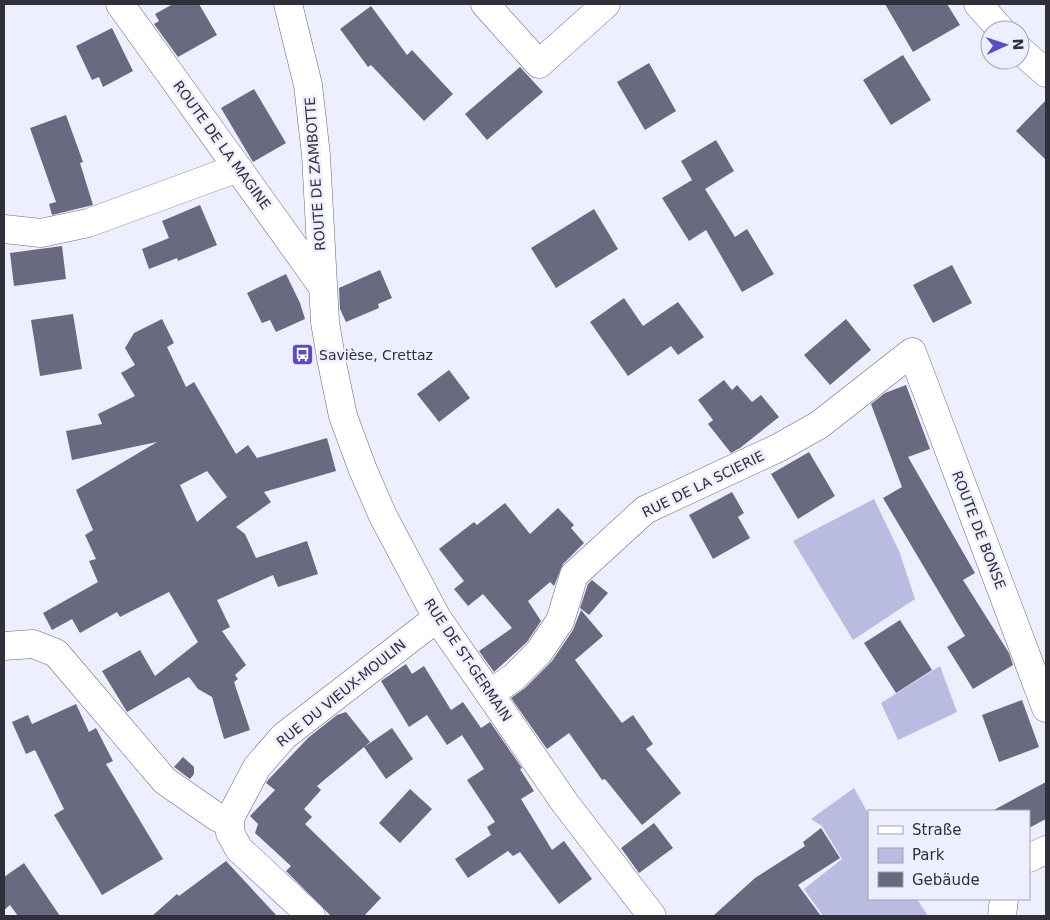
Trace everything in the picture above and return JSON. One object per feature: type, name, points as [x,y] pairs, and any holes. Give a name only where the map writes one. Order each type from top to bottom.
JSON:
[{"type":"street","name":"ROUTE DE LA MAGINE","points":[[120,4],[322,287]]},
{"type":"street","name":"ROUTE DE ZAMBOTTE","points":[[288,4],[308,85],[316,155],[322,287]]},
{"type":"street","points":[[485,4],[539,64],[606,4]]},
{"type":"street","points":[[978,4],[992,20]]},
{"type":"street","points":[[1030,59],[1046,73]]},
{"type":"street","points":[[4,229],[41,233],[88,223],[238,168]]},
{"type":"street","name":"RUE DE ST-GERMAIN","points":[[322,287],[329,349],[343,416],[372,494],[437,618],[565,803],[652,916]]},
{"type":"street","name":"RUE DE LA SCIERIE","points":[[490,694],[514,677],[539,652],[560,621],[574,576],[644,510],[778,448],[819,424],[912,352]]},
{"type":"street","name":"ROUTE DE BONSE","points":[[912,352],[1046,708]]},
{"type":"street","name":"RUE DU VIEUX-MOULIN","points":[[230,823],[252,775],[284,736],[437,618]]},
{"type":"street","points":[[4,646],[33,644],[56,653],[165,781],[217,817],[230,823],[232,837],[244,856],[311,916]]},
{"type":"street","points":[[1030,858],[1046,850]]},
{"type":"street","points":[[1002,916],[1004,900]]},
{"type":"green space","points":[[874,499],[899,551],[915,599],[853,640],[793,541]]},
{"type":"green space","points":[[940,666],[957,712],[898,740],[881,703]]},
{"type":"green space","points":[[854,788],[868,813],[868,900],[918,900],[928,916],[823,916],[804,889],[842,859],[822,826],[811,819]]},
{"type":"building","points":[[173,4],[199,4],[217,35],[178,57],[154,24],[159,21],[155,14]]},
{"type":"building","points":[[885,4],[947,4],[960,25],[913,52]]},
{"type":"building","points":[[371,6],[407,55],[412,50],[453,94],[424,121],[371,65],[368,67],[340,29]]},
{"type":"building","points":[[112,28],[133,71],[103,87],[99,77],[92,80],[76,46]]},
{"type":"building","points":[[903,55],[931,100],[891,125],[863,80]]},
{"type":"building","points":[[649,63],[676,111],[645,130],[617,82]]},
{"type":"building","points":[[520,67],[543,92],[487,140],[465,114]]},
{"type":"building","points":[[254,89],[286,143],[253,162],[221,108]]},
{"type":"building","points":[[1046,100],[1046,160],[1016,131]]},
{"type":"building","points":[[66,115],[83,162],[80,163],[93,205],[52,215],[49,204],[56,202],[30,128]]},
{"type":"building","points":[[716,140],[734,171],[705,189],[735,237],[747,229],[774,274],[742,292],[706,230],[689,241],[662,198],[692,180],[681,161]]},
{"type":"building","points":[[200,205],[217,245],[178,261],[177,258],[149,269],[142,249],[169,238],[162,221]]},
{"type":"building","points":[[594,209],[618,249],[556,288],[531,248]]},
{"type":"building","points":[[62,246],[66,279],[14,286],[10,253]]},
{"type":"building","points":[[952,265],[972,303],[933,323],[913,285]]},
{"type":"building","points":[[380,270],[392,298],[378,304],[379,308],[346,322],[340,309],[339,288]]},
{"type":"building","points":[[286,274],[300,303],[305,319],[276,332],[270,320],[262,323],[247,293]]},
{"type":"building","points":[[624,298],[643,326],[678,302],[704,337],[678,355],[671,346],[628,376],[590,322]]},
{"type":"building","points":[[73,314],[82,369],[40,376],[31,320]]},
{"type":"building","points":[[162,319],[174,343],[167,347],[186,387],[194,382],[236,454],[248,445],[257,458],[327,438],[336,471],[264,492],[271,502],[236,527],[245,534],[256,558],[307,541],[318,574],[278,587],[273,575],[217,600],[230,627],[222,631],[246,665],[235,675],[238,679],[234,682],[250,730],[224,739],[212,697],[198,689],[189,677],[127,712],[102,671],[140,650],[155,676],[198,642],[169,592],[120,617],[117,612],[80,633],[72,619],[52,630],[43,613],[98,582],[89,561],[96,559],[85,535],[93,530],[76,490],[157,442],[72,460],[66,431],[102,424],[98,414],[135,396],[121,373],[135,365],[125,348],[134,333]],"holes":[[[207,471],[227,497],[197,522],[180,485]]]},
{"type":"building","points":[[846,319],[871,350],[830,385],[804,355]]},
{"type":"building","points":[[449,370],[470,398],[439,422],[417,394]]},
{"type":"building","points":[[724,380],[732,390],[737,385],[752,402],[761,395],[779,417],[731,453],[708,424],[713,420],[698,400]]},
{"type":"building","points":[[906,385],[930,449],[908,457],[975,573],[963,580],[1009,653],[1013,665],[973,689],[947,647],[965,636],[883,498],[902,487],[871,404],[885,393]]},
{"type":"building","points":[[809,452],[835,496],[798,519],[771,474]]},
{"type":"building","points":[[732,492],[744,513],[738,517],[750,538],[713,559],[689,515]]},
{"type":"building","points":[[505,503],[530,534],[558,508],[574,525],[571,528],[584,543],[563,564],[554,586],[550,582],[528,601],[541,621],[527,642],[494,672],[479,651],[512,628],[483,594],[468,606],[454,589],[464,581],[439,549],[474,522],[477,525]]},
{"type":"building","points":[[592,580],[608,593],[589,615],[580,608],[588,584]]},
{"type":"building","points":[[581,610],[603,636],[575,660],[622,723],[633,715],[653,744],[646,749],[681,793],[642,825],[605,779],[602,780],[569,733],[547,749],[511,698],[525,688],[552,661],[573,630]]},
{"type":"building","points":[[900,620],[932,670],[896,693],[864,643]]},
{"type":"building","points":[[406,664],[412,674],[424,666],[451,710],[463,702],[481,728],[490,722],[522,768],[520,769],[534,791],[521,799],[552,850],[564,841],[592,879],[559,904],[520,852],[513,856],[508,851],[468,878],[455,859],[491,835],[487,827],[495,822],[467,780],[484,769],[462,735],[447,745],[427,715],[409,727],[381,681]]},
{"type":"building","points":[[1022,700],[1039,747],[999,762],[982,715]]},
{"type":"building","points":[[76,704],[89,732],[96,728],[113,761],[106,764],[163,859],[102,895],[54,815],[64,809],[35,750],[26,754],[12,722],[28,715],[32,724]]},
{"type":"building","points":[[346,712],[370,742],[317,786],[321,790],[304,809],[312,817],[305,824],[381,898],[364,916],[331,916],[286,871],[291,866],[255,833],[258,824],[250,816],[275,790],[266,783],[268,780],[309,737],[337,715]]},
{"type":"building","points":[[392,728],[413,759],[386,779],[364,747]]},
{"type":"building","points":[[183,757],[194,767],[194,774],[190,779],[174,767]]},
{"type":"building","points":[[1046,782],[1046,819],[1030,827],[1030,810],[994,810]]},
{"type":"building","points":[[410,789],[432,809],[400,843],[379,823]]},
{"type":"building","points":[[654,823],[673,848],[639,873],[621,848]]},
{"type":"building","points":[[821,828],[840,858],[798,885],[821,916],[713,916],[755,878],[805,846],[803,842]]},
{"type":"building","points":[[226,861],[277,916],[152,916],[177,894],[179,896]]},
{"type":"building","points":[[24,863],[60,916],[18,916],[10,905],[4,910],[4,877]]},
{"type":"place","name":"Savièse, Crettaz","points":[[303,355]]}]
